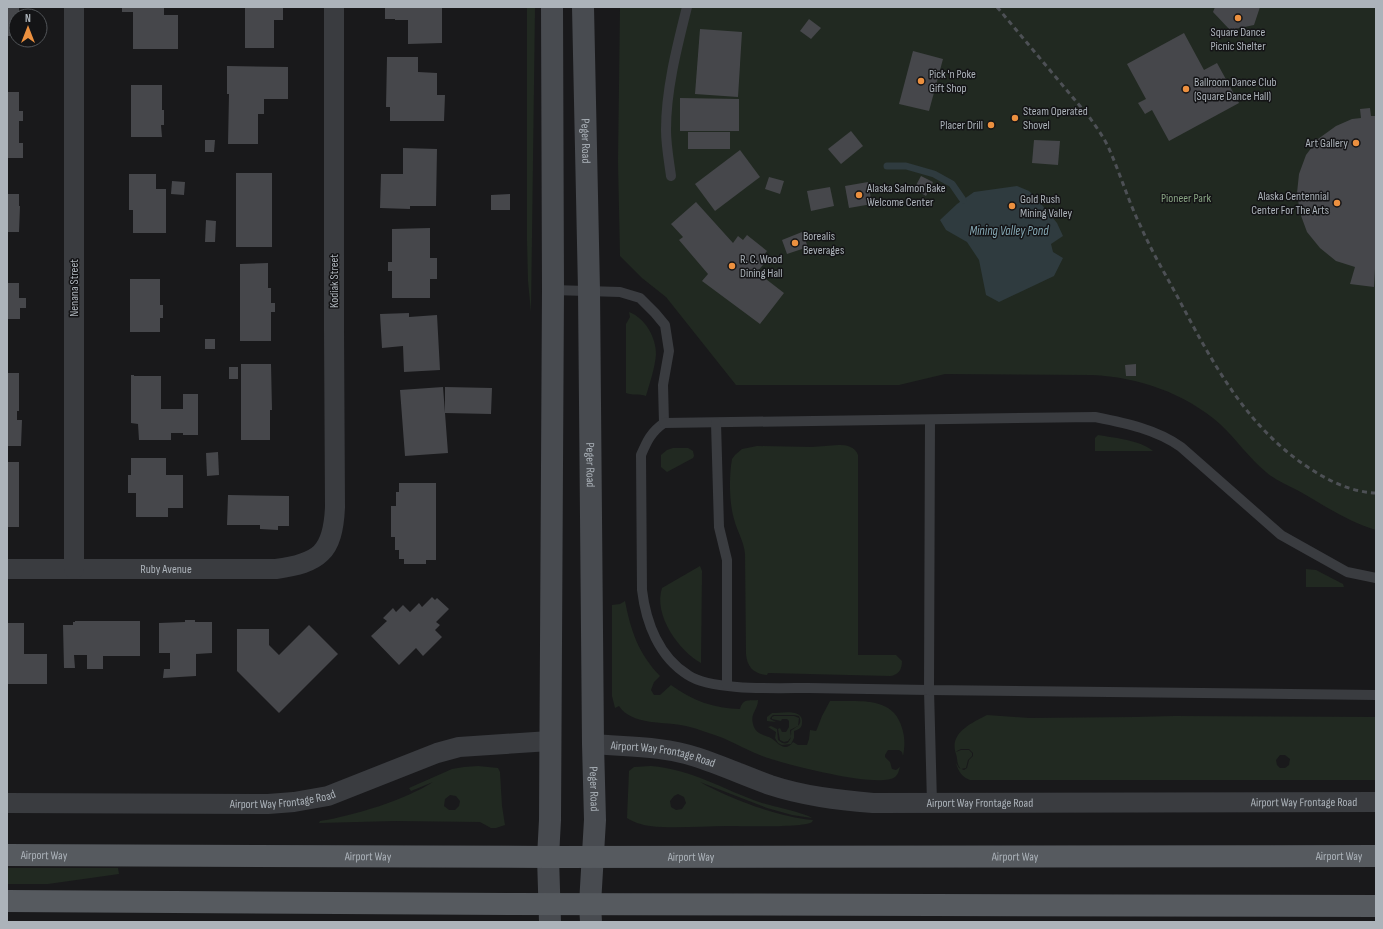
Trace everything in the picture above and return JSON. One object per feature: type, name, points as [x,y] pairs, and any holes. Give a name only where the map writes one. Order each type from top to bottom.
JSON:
[{"type":"main road","points":[[549,913],[548,857],[550,820],[553,290],[552,7]]},
{"type":"main road","name":"Peger Road","points":[[583,7],[595,820],[590,913]]},
{"type":"main road","name":"Airport Way","points":[[7,855],[548,857],[1376,856]]},
{"type":"main road","points":[[7,901],[549,913],[1376,906]]},
{"type":"street","name":"Nenana Street","points":[[74,7],[74,569]]},
{"type":"street","name":"Kodiak Street","points":[[322,553],[328,544],[332,533],[335,507],[334,7]]},
{"type":"street","name":"Ruby Avenue","points":[[7,569],[276,569],[296,566],[322,553]]},
{"type":"street","name":"Airport Way Frontage Road","points":[[7,802],[268,804],[294,802],[328,796],[437,753],[459,747],[550,741]]},
{"type":"street","name":"Airport Way Frontage Road","points":[[593,744],[675,751],[696,757],[772,786],[834,800],[873,803],[1376,802]]},
{"type":"lane","points":[[671,176],[666,131],[668,100],[687,7]]},
{"type":"lane","points":[[553,290],[620,292],[640,298],[655,313],[664,325],[669,351],[663,385],[664,423]]},
{"type":"lane","points":[[1376,578],[1347,572],[1281,535],[1169,438],[1115,421],[1094,418],[664,423],[654,430],[647,440],[641,455],[642,590],[644,607],[656,640],[675,664],[688,676],[706,683],[764,688],[1376,695]]},
{"type":"lane","points":[[930,420],[929,690],[932,803]]},
{"type":"lane","points":[[716,423],[719,527],[727,560],[727,685]]},
{"type":"green space","points":[[527,7],[535,7],[531,312],[528,281],[527,240]]},
{"type":"green space","name":"Pioneer Park","points":[[620,7],[1376,7],[1376,530],[1345,518],[1273,477],[1254,461],[1220,424],[1192,404],[1176,395],[1143,383],[1126,379],[1092,375],[945,374],[899,385],[736,385],[666,297],[642,278],[620,256],[618,162]]},
{"type":"green space","points":[[629,312],[645,323],[654,341],[656,354],[655,364],[646,396],[626,393],[626,324],[630,317]]},
{"type":"green space","points":[[1098,435],[1119,438],[1141,444],[1153,451],[1095,451],[1095,438]]},
{"type":"green space","points":[[838,445],[852,448],[858,455],[858,655],[896,655],[902,661],[901,669],[898,673],[890,676],[768,673],[767,675],[758,673],[752,669],[748,663],[746,654],[745,554],[731,505],[730,473],[732,459],[742,449],[757,446],[812,447]]},
{"type":"green space","points":[[673,448],[688,448],[693,451],[694,456],[693,458],[667,472],[661,467],[661,455],[667,450]]},
{"type":"green space","points":[[700,566],[702,571],[701,663],[684,650],[670,631],[661,609],[660,598],[662,588]]},
{"type":"green space","points":[[1306,569],[1316,570],[1343,584],[1344,587],[1306,587]]},
{"type":"green space","points":[[625,601],[636,641],[646,659],[660,676],[654,682],[651,690],[654,695],[660,695],[671,685],[704,703],[731,709],[740,709],[743,703],[749,700],[758,700],[752,720],[755,728],[759,733],[784,747],[791,745],[793,742],[798,745],[807,745],[810,730],[816,731],[830,701],[873,702],[891,710],[897,717],[902,728],[904,735],[903,756],[902,752],[899,750],[888,750],[885,755],[890,762],[892,769],[896,770],[900,767],[897,775],[886,780],[871,780],[811,770],[765,757],[723,738],[696,729],[686,726],[640,720],[632,717],[619,706],[615,708],[612,696],[612,605],[620,604]]},
{"type":"green space","points":[[791,712],[796,713],[802,718],[801,726],[794,731],[794,738],[791,744],[782,745],[778,743],[775,738],[776,732],[768,727],[771,726],[777,729],[778,740],[784,744],[787,743],[791,737],[791,731],[800,723],[799,716],[773,715],[770,719],[776,722],[767,721],[767,717],[772,713]]},
{"type":"green space","points":[[987,715],[1029,718],[1174,716],[1376,717],[1376,780],[970,780],[961,773],[956,763],[959,768],[961,769],[959,767],[958,763],[955,747],[955,741],[958,735],[967,726]],"holes":[[[961,749],[969,749],[973,753],[973,756],[969,760],[967,768],[964,770],[961,769],[966,768],[968,760],[972,756],[972,753],[969,750],[961,750],[956,752]],[[1280,755],[1285,755],[1290,759],[1289,765],[1285,768],[1280,768],[1277,765],[1276,760]]]},
{"type":"green space","points":[[774,716],[794,716],[799,718],[798,726],[790,730],[791,737],[788,741],[784,742],[780,740],[778,729],[780,728],[782,732],[786,732],[789,727],[789,721],[787,719],[782,719],[781,721],[772,719]]},
{"type":"green space","points":[[478,766],[498,768],[500,772],[502,806],[505,825],[491,828],[480,822],[395,821],[319,823],[320,821],[363,811],[394,801],[433,782],[411,791],[409,788],[452,769]],"holes":[[[450,795],[456,796],[460,801],[459,806],[455,810],[449,810],[444,806],[445,799]]]},
{"type":"green space","points":[[651,766],[680,771],[762,803],[812,818],[792,815],[767,808],[700,782],[740,801],[785,815],[813,820],[812,822],[806,824],[772,826],[669,827],[641,824],[627,818],[629,771],[634,767]],"holes":[[[678,794],[684,797],[686,803],[682,809],[676,810],[671,807],[670,801],[674,796]]]},
{"type":"green space","points":[[7,868],[118,868],[119,874],[48,884],[7,884]]},
{"type":"water","name":"Mining Valley Pond","points":[[1017,186],[1029,191],[1057,223],[1063,236],[1051,244],[1053,252],[1063,258],[1054,276],[999,302],[986,295],[979,260],[967,242],[946,230],[940,220],[957,204],[974,192]]},
{"type":"building","points":[[7,7],[19,7],[8,8],[7,36]]},
{"type":"building","points":[[122,7],[164,7],[164,15],[178,15],[178,49],[133,49],[133,12],[122,12]]},
{"type":"building","points":[[245,7],[283,7],[283,20],[274,20],[274,48],[245,48]]},
{"type":"building","points":[[385,7],[442,7],[442,43],[408,44],[408,20],[385,19]]},
{"type":"building","name":"Square Dance Picnic Shelter","points":[[1215,7],[1260,7],[1254,25],[1230,30],[1213,12]]},
{"type":"building","points":[[809,19],[821,28],[811,39],[800,31]]},
{"type":"building","points":[[700,29],[742,32],[738,97],[695,94]]},
{"type":"building","name":"Ballroom Dance Club (Square Dance Hall)","points":[[1184,33],[1204,70],[1217,63],[1239,103],[1169,141],[1152,110],[1145,114],[1138,103],[1146,99],[1127,64]]},
{"type":"building","name":"Pick 'n Poke Gift Shop","points":[[913,51],[943,59],[929,111],[899,104]]},
{"type":"building","points":[[387,57],[418,57],[418,72],[437,73],[437,95],[445,95],[444,121],[390,121],[390,107],[386,107]]},
{"type":"building","points":[[227,66],[288,67],[288,99],[264,99],[264,114],[258,114],[258,144],[228,144],[229,94],[227,94]]},
{"type":"building","points":[[131,85],[162,85],[162,110],[164,110],[164,125],[161,125],[162,137],[131,137]]},
{"type":"building","points":[[7,92],[19,92],[19,111],[23,111],[23,121],[19,121],[19,143],[23,143],[23,158],[7,158]]},
{"type":"building","points":[[680,98],[739,99],[739,131],[680,131]]},
{"type":"building","name":"Alaska Centennial Center For The Arts","points":[[1370,108],[1371,116],[1376,116],[1376,269],[1374,287],[1350,284],[1355,267],[1336,261],[1320,248],[1307,232],[1300,213],[1297,193],[1299,174],[1306,155],[1318,139],[1336,126],[1352,119],[1361,118],[1360,109]]},
{"type":"building","points":[[851,131],[863,146],[841,164],[828,149]]},
{"type":"building","points":[[688,132],[730,132],[730,149],[688,149]]},
{"type":"building","points":[[205,140],[215,140],[214,152],[205,152]]},
{"type":"building","points":[[1034,140],[1060,141],[1058,165],[1032,163]]},
{"type":"building","points":[[403,148],[437,149],[436,206],[410,206],[410,209],[380,208],[381,174],[403,174]]},
{"type":"building","points":[[740,150],[760,177],[715,211],[695,184]]},
{"type":"building","points":[[236,173],[272,173],[272,247],[236,247]]},
{"type":"building","points":[[129,174],[156,174],[156,189],[166,189],[166,233],[133,233],[133,210],[129,210]]},
{"type":"building","points":[[921,176],[933,182],[926,196],[914,189]]},
{"type":"building","points":[[769,177],[784,181],[780,194],[765,189]]},
{"type":"building","points":[[172,181],[185,182],[184,195],[171,194]]},
{"type":"building","name":"Alaska Salmon Bake Welcome Center","points":[[868,182],[872,204],[849,208],[845,186]]},
{"type":"building","points":[[830,187],[834,206],[811,211],[807,191]]},
{"type":"building","points":[[7,194],[19,194],[19,232],[7,232]]},
{"type":"building","points":[[510,194],[510,210],[491,210],[491,195]]},
{"type":"building","name":"R. C. Wood Dining Hall","points":[[696,202],[733,243],[738,236],[743,240],[747,235],[767,251],[763,256],[768,259],[757,272],[784,293],[760,324],[702,281],[708,274],[679,240],[683,237],[671,224]]},
{"type":"building","points":[[206,220],[216,221],[215,242],[205,242]]},
{"type":"building","points":[[430,228],[430,258],[437,258],[437,279],[430,279],[430,298],[392,298],[392,271],[388,271],[388,262],[392,262],[392,229]]},
{"type":"building","name":"Borealis Beverages","points":[[802,232],[808,247],[787,254],[782,240]]},
{"type":"building","points":[[268,263],[268,288],[271,288],[271,303],[275,303],[275,312],[271,312],[271,341],[240,341],[240,264]]},
{"type":"building","points":[[130,279],[160,279],[160,305],[163,305],[163,318],[160,318],[160,332],[130,332]]},
{"type":"building","points":[[7,283],[19,283],[19,298],[26,298],[26,308],[20,308],[20,319],[7,319]]},
{"type":"building","points":[[409,313],[409,317],[437,315],[440,370],[404,372],[403,346],[382,348],[380,314]]},
{"type":"building","points":[[205,339],[215,339],[215,349],[205,349]]},
{"type":"building","points":[[241,364],[271,364],[272,410],[270,410],[270,440],[241,440]]},
{"type":"building","points":[[1136,364],[1136,376],[1126,376],[1125,365]]},
{"type":"building","points":[[229,367],[238,367],[238,379],[229,379]]},
{"type":"building","points":[[7,373],[19,373],[19,411],[17,411],[17,420],[22,420],[21,446],[7,446]]},
{"type":"building","points":[[131,375],[161,376],[161,409],[183,409],[183,394],[198,394],[198,435],[171,433],[171,440],[139,440],[138,424],[131,423]]},
{"type":"building","points":[[443,387],[448,453],[405,456],[400,390]]},
{"type":"building","points":[[445,387],[492,388],[491,414],[445,413]]},
{"type":"building","points":[[218,452],[219,475],[207,476],[206,453]]},
{"type":"building","points":[[131,458],[166,458],[166,475],[183,475],[183,508],[168,508],[168,517],[136,517],[136,493],[128,493],[128,475],[131,475]]},
{"type":"building","points":[[7,462],[19,462],[19,527],[7,527]]},
{"type":"building","points":[[399,483],[436,483],[436,560],[426,560],[426,564],[404,564],[404,559],[399,559],[399,550],[395,550],[395,537],[391,537],[391,506],[396,506],[396,492],[399,492]]},
{"type":"building","points":[[228,495],[289,496],[289,526],[278,526],[278,530],[260,529],[260,525],[227,525]]},
{"type":"building","points":[[432,597],[435,600],[437,598],[449,609],[436,622],[440,625],[435,630],[442,637],[423,656],[416,648],[399,665],[371,636],[387,621],[383,618],[393,608],[396,612],[403,605],[410,612],[419,603],[422,607]]},
{"type":"building","points":[[185,620],[195,620],[195,622],[212,622],[212,653],[196,654],[196,676],[163,678],[164,669],[170,669],[170,653],[159,653],[159,623],[185,622]]},
{"type":"building","points":[[140,621],[140,656],[103,656],[103,669],[87,669],[87,655],[74,655],[75,668],[64,668],[63,625],[73,625],[73,622]]},
{"type":"building","points":[[7,623],[24,623],[24,654],[47,654],[47,684],[7,684]]},
{"type":"building","points":[[309,625],[338,654],[279,713],[237,671],[237,629],[269,629],[269,645],[279,655]]},
{"type":"waterway","points":[[887,166],[906,166],[934,174],[952,184],[963,200]]},
{"type":"railway","points":[[997,7],[1090,118],[1106,142],[1133,209],[1153,253],[1217,367],[1248,412],[1286,451],[1309,468],[1324,477],[1349,488],[1376,493]]},
{"type":"place","name":"Square Dance Picnic Shelter","points":[[1238,18]]},
{"type":"place","name":"Pick 'n Poke Gift Shop","points":[[921,81]]},
{"type":"place","name":"Ballroom Dance Club (Square Dance Hall)","points":[[1186,89]]},
{"type":"place","name":"Steam Operated Shovel","points":[[1015,118]]},
{"type":"place","name":"Placer Drill","points":[[991,125]]},
{"type":"place","name":"Art Gallery","points":[[1356,143]]},
{"type":"place","name":"Alaska Salmon Bake Welcome Center","points":[[859,195]]},
{"type":"place","name":"Alaska Centennial Center For The Arts","points":[[1337,203]]},
{"type":"place","name":"Gold Rush Mining Valley","points":[[1012,206]]},
{"type":"place","name":"Borealis Beverages","points":[[795,243]]},
{"type":"place","name":"R. C. Wood Dining Hall","points":[[732,266]]}]
